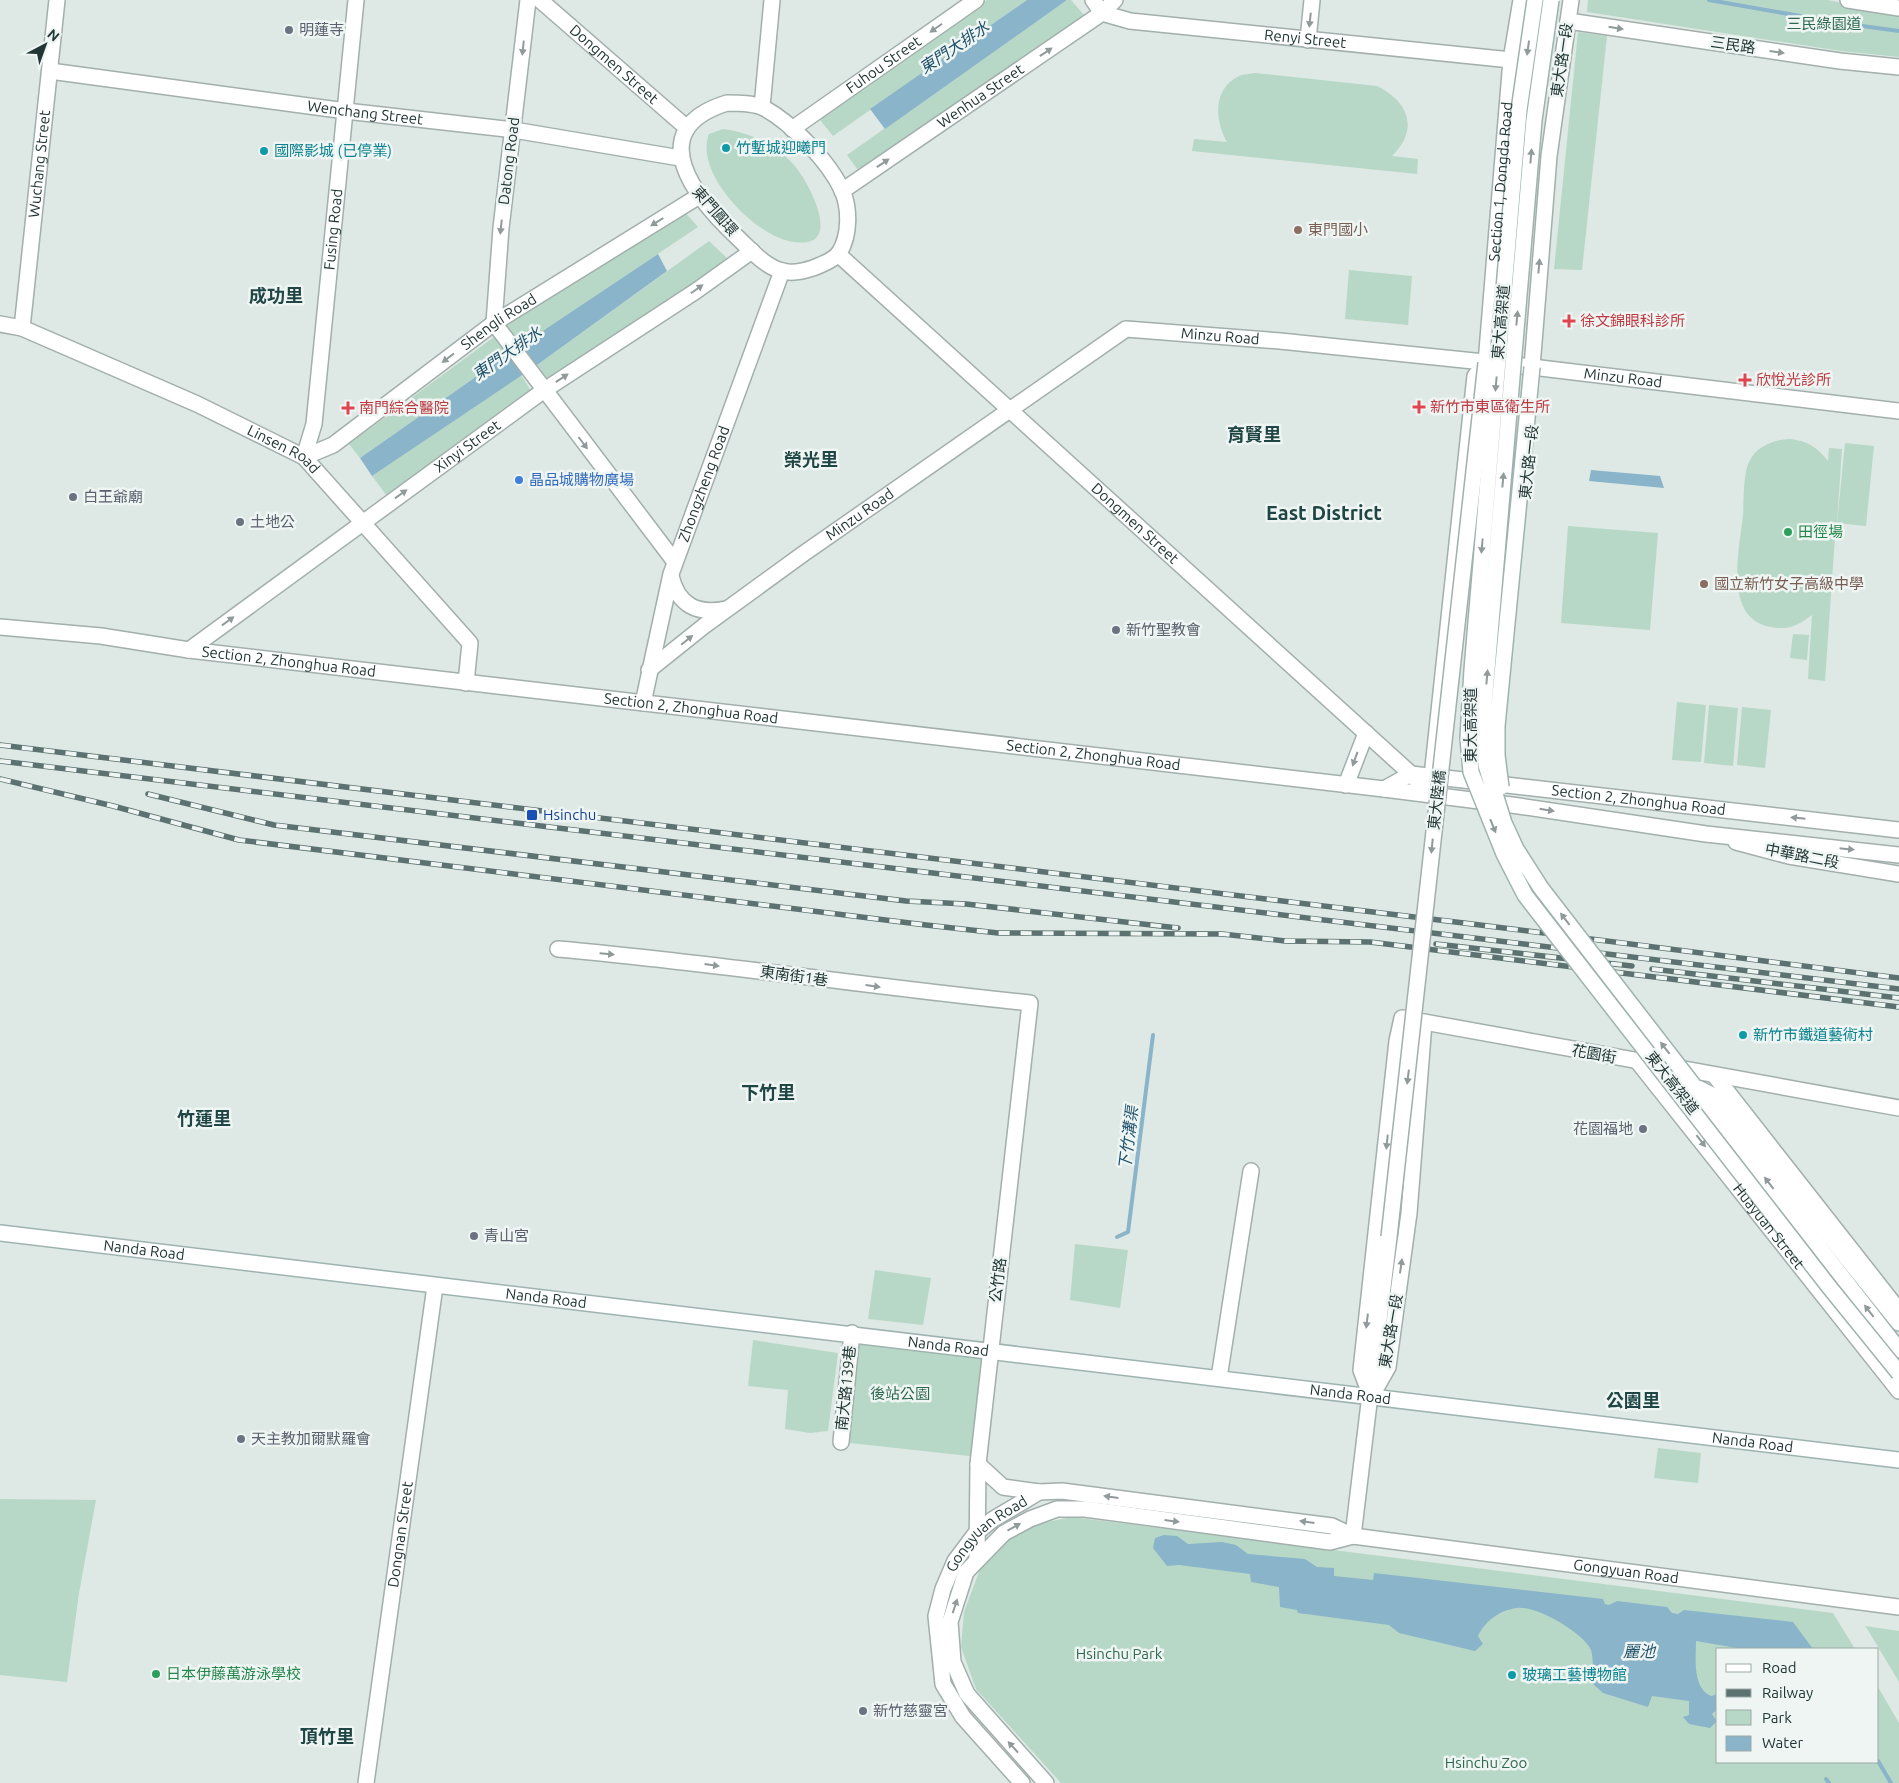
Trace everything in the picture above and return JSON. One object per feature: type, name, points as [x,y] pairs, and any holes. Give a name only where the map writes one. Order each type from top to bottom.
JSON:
[{"type":"street","name":"Wuchang Street","points":[[22,328],[57,0]]},
{"type":"street","name":"Fusing Road","points":[[304,457],[315,415],[356,0]]},
{"type":"street","name":"Datong Road","points":[[494,323],[501,228],[528,0]]},
{"type":"street","name":"Dongmen Street","points":[[540,0],[687,128]]},
{"type":"street","points":[[762,107],[772,0]]},
{"type":"street","name":"Fuhou Street","points":[[792,129],[976,0]]},
{"type":"street","points":[[1093,0],[1102,14]]},
{"type":"street","name":"Wenhua Street","points":[[842,191],[1102,14],[1115,0]]},
{"type":"street","points":[[1308,40],[1312,0]]},
{"type":"street","name":"Section 1, Dongda Road","points":[[1486,363],[1511,60],[1521,0]]},
{"type":"street","name":"東大高架道","points":[[1535,0],[1520,110],[1472,670],[1468,738],[1471,772],[1504,854],[1525,894],[1830,1288],[1898,1385]]},
{"type":"street","name":"東大高架道","points":[[1551,0],[1534,120],[1484,716],[1486,765],[1504,823],[1516,848],[1541,888],[1899,1350]]},
{"type":"street","name":"東大路一段","points":[[1510,805],[1502,785],[1500,747],[1537,381],[1532,367],[1549,156],[1571,0]]},
{"type":"street","points":[[1848,0],[1899,8]]},
{"type":"street","name":"Renyi Street","points":[[1102,14],[1130,21],[1511,60]]},
{"type":"street","name":"三民路","points":[[1568,21],[1840,61],[1899,67]]},
{"type":"street","name":"Wenchang Street","points":[[50,71],[346,111],[514,130],[680,158]]},
{"type":"street","points":[[680,158],[682,140],[687,128],[694,120],[712,107],[727,103],[762,107],[792,129],[824,163],[842,191],[848,224],[845,240],[838,254],[808,269],[782,271]]},
{"type":"street","name":"東門圓環","points":[[680,158],[686,175],[699,196],[722,224],[752,251],[782,271]]},
{"type":"street","name":"Shengli Road","points":[[304,457],[333,445],[494,323],[699,196]]},
{"type":"street","name":"Xinyi Street","points":[[189,650],[543,390],[752,251]]},
{"type":"street","name":"Dongmen Street","points":[[838,254],[1411,774],[1430,795]]},
{"type":"street","name":"Zhongzheng Road","points":[[642,703],[673,568],[782,271]]},
{"type":"street","points":[[494,323],[673,568],[675,591],[689,605],[708,613],[728,608]]},
{"type":"street","name":"Linsen Road","points":[[0,324],[22,328],[197,404],[304,457],[470,643],[466,683]]},
{"type":"street","name":"Minzu Road","points":[[649,670],[728,608],[1008,409],[1126,329],[1280,341],[1532,367],[1899,411]]},
{"type":"street","points":[[1430,795],[1475,376],[1486,363]]},
{"type":"street","name":"東大陸橋","points":[[1371,1397],[1486,363]]},
{"type":"street","points":[[1532,367],[1499,706],[1497,755],[1503,796],[1541,888]]},
{"type":"street","name":"Section 2, Zhonghua Road","points":[[0,627],[101,636],[189,650],[1384,789],[1510,805],[1706,834],[1899,855]]},
{"type":"street","points":[[1346,785],[1366,733]]},
{"type":"street","points":[[1384,789],[1411,774]]},
{"type":"street","name":"Section 2, Zhonghua Road","points":[[1411,774],[1899,830]]},
{"type":"street","name":"中華路二段","points":[[1706,834],[1789,856],[1899,874]]},
{"type":"street","name":"東南街1巷","points":[[558,949],[663,959],[884,988],[1030,1003]]},
{"type":"street","name":"公竹路","points":[[977,1559],[978,1464],[1030,1003]]},
{"type":"street","name":"花園街","points":[[1397,1042],[1402,1018],[1899,1108]]},
{"type":"street","name":"東大路一段","points":[[1371,1397],[1388,1368],[1409,1213],[1424,1023]]},
{"type":"street","name":"東大路一段","points":[[1371,1397],[1361,1370],[1397,1042]]},
{"type":"street","name":"Huayuan Street","points":[[1638,1062],[1898,1385]]},
{"type":"street","points":[[1715,1076],[1899,1312]]},
{"type":"street","points":[[1694,1086],[1718,1098],[1899,1323]]},
{"type":"street","points":[[1219,1378],[1251,1171]]},
{"type":"street","name":"Nanda Road","points":[[0,1233],[1898,1459]]},
{"type":"street","name":"Dongnan Street","points":[[366,1783],[435,1286]]},
{"type":"street","name":"南大路139巷","points":[[841,1442],[852,1333]]},
{"type":"street","points":[[1353,1536],[1371,1397]]},
{"type":"street","points":[[978,1464],[1003,1487],[1039,1492]]},
{"type":"street","name":"Gongyuan Road","points":[[1022,1783],[963,1717],[943,1684],[936,1616],[943,1589],[955,1561],[976,1534],[992,1520],[1039,1492],[1082,1493],[1332,1526],[1353,1536],[1899,1607]]},
{"type":"street","name":"Gongyuan Road","points":[[1046,1783],[967,1694],[953,1662],[950,1622],[966,1572],[1004,1533],[1030,1519],[1057,1509],[1085,1509],[1330,1542],[1353,1536]]},
{"type":"green space","points":[[987,0],[1027,0],[833,136],[816,115]]},
{"type":"green space","points":[[1067,0],[1071,0],[1084,15],[860,173],[847,155]]},
{"type":"green space","name":"三民綠園道","points":[[1588,0],[1828,0],[1899,15],[1899,57],[1841,51],[1587,12]]},
{"type":"green space","points":[[1578,32],[1607,36],[1582,270],[1554,269]]},
{"type":"green space","points":[[1255,73],[1377,86],[1388,92],[1403,108],[1407,116],[1408,126],[1401,146],[1392,156],[1418,159],[1417,174],[1192,151],[1194,139],[1227,142],[1218,115],[1220,97],[1230,82],[1239,76]]},
{"type":"green space","points":[[723,129],[746,134],[768,144],[778,150],[795,166],[808,187],[818,211],[819,233],[814,240],[802,243],[785,240],[771,234],[742,212],[728,197],[717,181],[710,165],[707,149],[709,134]]},
{"type":"green space","points":[[683,210],[698,227],[521,346],[505,324]]},
{"type":"green space","points":[[709,241],[729,260],[549,381],[537,365]]},
{"type":"green space","points":[[1349,270],[1412,276],[1408,325],[1345,319]]},
{"type":"green space","points":[[494,337],[507,355],[360,458],[349,444]]},
{"type":"green space","points":[[521,375],[531,391],[387,496],[372,476]]},
{"type":"green space","points":[[1790,439],[1802,441],[1812,446],[1828,461],[1829,448],[1842,449],[1837,523],[1845,443],[1874,446],[1866,526],[1836,523],[1825,681],[1808,679],[1812,615],[1790,627],[1766,626],[1753,619],[1744,608],[1739,594],[1737,578],[1738,561],[1747,467],[1752,456],[1766,444]]},
{"type":"green space","points":[[1568,526],[1658,533],[1650,630],[1561,623]]},
{"type":"green space","points":[[1793,634],[1809,635],[1807,660],[1790,658]]},
{"type":"green space","points":[[1677,702],[1706,705],[1701,762],[1672,760]]},
{"type":"green space","points":[[1709,705],[1738,708],[1733,766],[1704,763]]},
{"type":"green space","points":[[1742,707],[1771,710],[1765,768],[1737,765]]},
{"type":"green space","points":[[1075,1244],[1128,1250],[1120,1308],[1070,1300]]},
{"type":"green space","points":[[875,1270],[931,1278],[923,1325],[868,1319]]},
{"type":"green space","name":"後站公園","points":[[852,1333],[989,1351],[978,1457],[841,1442]]},
{"type":"green space","points":[[753,1340],[838,1353],[828,1431],[810,1433],[785,1429],[788,1390],[748,1386]]},
{"type":"green space","points":[[1658,1448],[1701,1453],[1698,1483],[1654,1478]]},
{"type":"green space","points":[[0,1499],[96,1500],[79,1593],[67,1682],[0,1675]]},
{"type":"green space","name":"Hsinchu Park","points":[[1072,1517],[1833,1613],[1854,1648],[1716,1648],[1716,1763],[1879,1763],[1879,1689],[1899,1723],[1899,1783],[1061,1783],[976,1689],[961,1647],[964,1612],[982,1564],[1005,1540],[1036,1524]]},
{"type":"green space","points":[[1865,1626],[1899,1631],[1899,1682],[1879,1648]]},
{"type":"water","points":[[1027,0],[1067,0],[885,129],[870,109]]},
{"type":"water","points":[[658,254],[667,271],[537,365],[372,476],[360,458],[507,355]]},
{"type":"water","points":[[1591,470],[1660,476],[1664,488],[1589,481]]},
{"type":"water","name":"麗池","points":[[1164,1535],[1177,1536],[1188,1544],[1222,1542],[1236,1545],[1248,1554],[1305,1559],[1317,1567],[1334,1568],[1334,1576],[1373,1580],[1374,1573],[1603,1599],[1605,1604],[1609,1605],[1617,1601],[1667,1607],[1672,1613],[1678,1614],[1684,1610],[1793,1622],[1812,1648],[1736,1648],[1696,1641],[1696,1672],[1698,1680],[1705,1692],[1711,1696],[1716,1695],[1716,1711],[1712,1714],[1716,1722],[1710,1728],[1689,1724],[1683,1717],[1689,1715],[1689,1701],[1652,1696],[1648,1707],[1603,1693],[1593,1684],[1592,1654],[1586,1643],[1579,1635],[1558,1621],[1535,1611],[1517,1608],[1505,1611],[1494,1617],[1478,1636],[1483,1644],[1475,1651],[1399,1633],[1389,1625],[1298,1613],[1297,1610],[1280,1607],[1279,1587],[1251,1582],[1250,1574],[1179,1565],[1167,1566],[1153,1548],[1155,1538]]},
{"type":"waterway","points":[[1709,0],[1840,23],[1899,31]]},
{"type":"waterway","name":"下竹溝渠","points":[[1117,1237],[1128,1232],[1153,1035]]},
{"type":"waterway","points":[[1879,1763],[1891,1783]]},
{"type":"waterway","points":[[1826,1779],[1829,1783]]},
{"type":"railway","points":[[0,745],[1472,924],[1899,978]]},
{"type":"railway","points":[[0,761],[1899,989]]},
{"type":"railway","points":[[0,779],[113,806],[239,840],[926,925],[998,933],[1222,934],[1285,941],[1370,942],[1899,1007]]},
{"type":"railway","points":[[148,794],[274,825],[906,901],[966,904],[1178,928]]},
{"type":"railway","points":[[1436,944],[1632,966]]},
{"type":"railway","points":[[1652,969],[1899,998]]},
{"type":"place","name":"明蓮寺","points":[[289,30]]},
{"type":"place","name":"竹塹城迎曦門","points":[[726,148]]},
{"type":"place","name":"國際影城 (已停業)","points":[[264,151]]},
{"type":"place","name":"東門國小","points":[[1298,230]]},
{"type":"place","name":"徐文錦眼科診所","points":[[1569,321]]},
{"type":"place","name":"欣悅光診所","points":[[1745,380]]},
{"type":"place","name":"新竹市東區衛生所","points":[[1419,407]]},
{"type":"place","name":"南門綜合醫院","points":[[348,408]]},
{"type":"place","name":"晶品城購物廣場","points":[[519,480]]},
{"type":"place","name":"白王爺廟","points":[[73,497]]},
{"type":"place","name":"土地公","points":[[240,522]]},
{"type":"place","name":"田徑場","points":[[1788,532]]},
{"type":"place","name":"國立新竹女子高級中學","points":[[1704,584]]},
{"type":"place","name":"新竹聖教會","points":[[1116,630]]},
{"type":"place","name":"Hsinchu","points":[[532,815]]},
{"type":"place","name":"新竹市鐵道藝術村","points":[[1743,1035]]},
{"type":"place","name":"花園福地","points":[[1643,1129]]},
{"type":"place","name":"青山宮","points":[[474,1236]]},
{"type":"place","name":"天主教加爾默羅會","points":[[241,1439]]},
{"type":"place","name":"日本伊藤萬游泳學校","points":[[156,1674]]},
{"type":"place","name":"玻璃工藝博物館","points":[[1512,1675]]},
{"type":"place","name":"新竹慈靈宮","points":[[863,1711]]},
{"type":"district","name":"成功里","points":[[276,296]]},
{"type":"district","name":"育賢里","points":[[1254,435]]},
{"type":"district","name":"榮光里","points":[[811,460]]},
{"type":"district","name":"East District","points":[[1324,513]]},
{"type":"district","name":"下竹里","points":[[768,1093]]},
{"type":"district","name":"竹蓮里","points":[[204,1119]]},
{"type":"district","name":"公園里","points":[[1633,1401]]},
{"type":"district","name":"頂竹里","points":[[327,1737]]},
{"type":"water label","name":"東門大排水","points":[[954,47]]},
{"type":"water label","name":"東門大排水","points":[[507,353]]},
{"type":"park label","name":"Hsinchu Zoo","points":[[1486,1763]]}]
